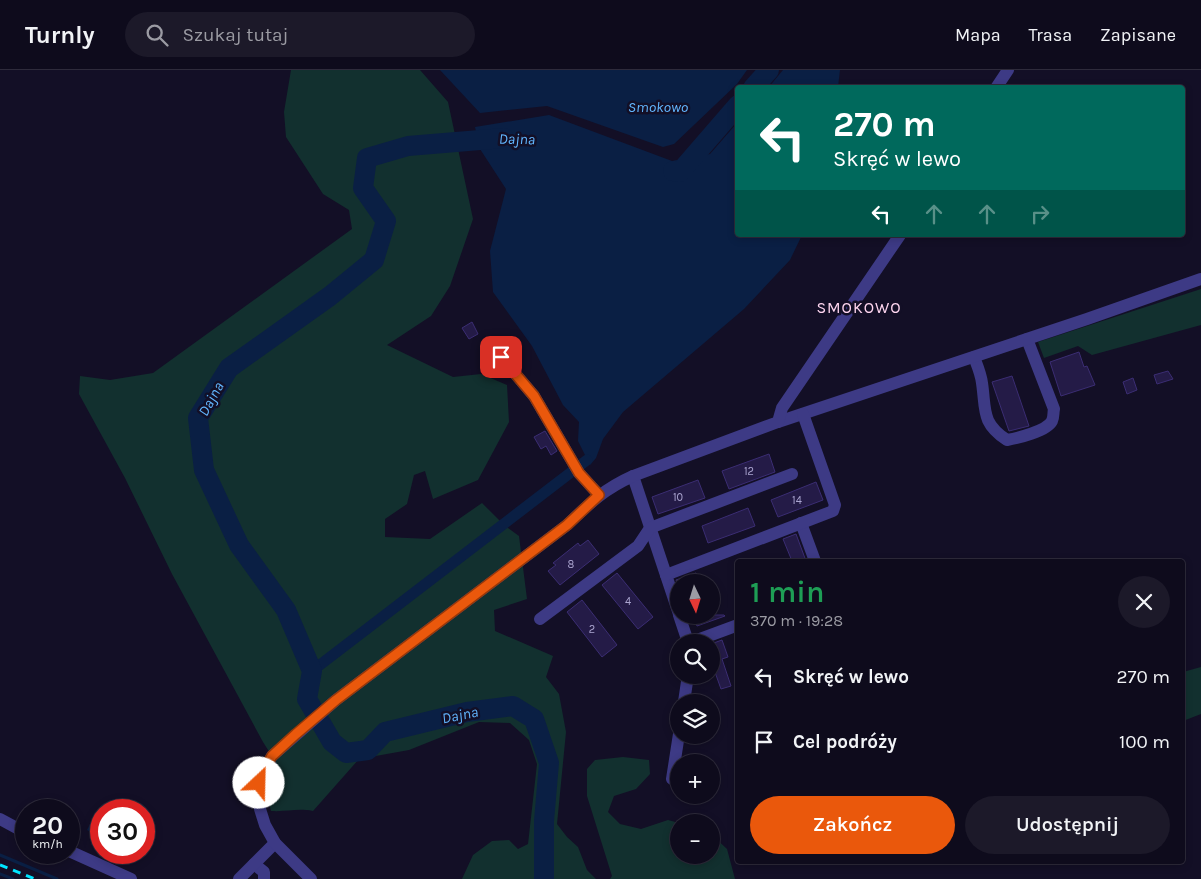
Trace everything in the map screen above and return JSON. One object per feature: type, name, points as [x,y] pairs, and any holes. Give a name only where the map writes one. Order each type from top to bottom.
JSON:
[{"type":"street","points":[[998,85],[1008,70]]},
{"type":"street","points":[[778,422],[782,408],[899,237]]},
{"type":"street","points":[[311,879],[275,843],[265,825],[260,809],[258,792],[263,771],[272,756],[336,700],[567,525],[599,495],[613,485],[778,422],[1201,279]]},
{"type":"street","points":[[974,357],[982,383],[986,420],[991,428],[1007,440],[1016,438],[1048,427],[1053,419],[1054,409],[1027,339]]},
{"type":"street","points":[[501,357],[534,396],[579,473],[599,495]]},
{"type":"street","points":[[666,575],[833,510],[835,505],[803,414]]},
{"type":"street","points":[[540,619],[638,546],[650,528],[792,474]]},
{"type":"street","points":[[633,476],[670,587]]},
{"type":"street","points":[[801,523],[814,559]]},
{"type":"street","points":[[714,634],[735,626]]},
{"type":"street","points":[[0,819],[15,827]]},
{"type":"street","points":[[239,879],[275,843]]},
{"type":"street","points":[[80,857],[131,879]]},
{"type":"street","points":[[254,864],[264,872],[264,879]]},
{"type":"green space","points":[[291,70],[420,70],[448,102],[473,219],[450,286],[431,316],[387,345],[453,377],[481,374],[507,385],[509,422],[478,480],[433,499],[425,471],[414,475],[407,504],[385,519],[385,537],[430,539],[482,503],[504,525],[519,536],[527,599],[494,610],[495,631],[553,656],[546,677],[559,694],[566,732],[557,824],[578,847],[587,870],[596,879],[462,879],[473,855],[492,841],[509,840],[518,849],[528,844],[537,764],[529,740],[510,723],[479,722],[409,750],[359,759],[313,811],[271,811],[267,796],[277,764],[263,742],[172,574],[125,478],[79,394],[80,376],[110,380],[153,373],[352,229],[349,210],[323,194],[286,137],[284,112]]},
{"type":"green space","points":[[1201,289],[1201,325],[1092,355],[1078,346],[1044,358],[1038,342]]},
{"type":"green space","points":[[1201,667],[1201,714],[1185,720],[1185,671]]},
{"type":"green space","points":[[623,757],[649,760],[650,774],[636,789],[614,796],[608,812],[620,824],[641,829],[670,821],[670,864],[720,864],[720,842],[727,849],[735,879],[610,879],[612,876],[587,796],[587,769],[595,760]]},
{"type":"water","name":"Smokowo","points":[[440,70],[747,70],[737,84],[674,144],[663,147],[547,106],[480,113]]},
{"type":"water","points":[[783,70],[840,70],[838,85],[771,85]]},
{"type":"water","points":[[549,115],[672,161],[710,154],[735,125],[735,237],[801,237],[790,260],[744,309],[623,412],[603,439],[596,458],[590,465],[578,441],[579,422],[563,405],[532,346],[493,292],[490,251],[506,189],[480,149],[475,127]]},
{"type":"building","points":[[472,322],[478,334],[469,339],[462,328]]},
{"type":"building","points":[[1079,352],[1084,367],[1087,366],[1095,385],[1061,396],[1050,362]]},
{"type":"building","points":[[1168,371],[1173,379],[1157,384],[1154,375]]},
{"type":"building","points":[[1012,376],[1029,426],[1009,431],[992,382]]},
{"type":"building","points":[[1133,378],[1137,390],[1127,394],[1123,382]]},
{"type":"building","points":[[545,431],[557,451],[551,455],[546,446],[541,449],[534,437]]},
{"type":"building","points":[[769,454],[775,472],[729,489],[722,471]]},
{"type":"building","points":[[698,480],[705,498],[658,514],[652,497]]},
{"type":"building","points":[[816,482],[823,500],[778,517],[771,500]]},
{"type":"building","points":[[748,508],[755,526],[708,543],[702,526]]},
{"type":"building","points":[[796,534],[805,559],[791,559],[783,539]]},
{"type":"building","points":[[588,540],[599,554],[560,585],[548,571],[556,565],[553,563],[578,543],[580,546]]},
{"type":"building","points":[[617,573],[653,617],[638,629],[602,585]]},
{"type":"building","points":[[582,600],[617,645],[602,657],[567,612]]},
{"type":"building","points":[[722,640],[728,657],[722,659],[731,686],[721,689],[719,684],[720,641]]},
{"type":"waterway","name":"Dajna","points":[[756,85],[769,70]]},
{"type":"waterway","name":"Dajna","points":[[673,171],[680,172],[735,108]]},
{"type":"waterway","name":"Dajna","points":[[504,138],[408,146],[367,158],[363,188],[386,221],[374,260],[330,296],[229,368],[198,418],[204,470],[239,545],[286,610],[312,671],[307,699],[332,742],[346,753],[368,750],[385,732],[467,712],[513,706],[534,719],[549,763],[544,821],[544,879]]},
{"type":"waterway","points":[[312,671],[587,460]]},
{"type":"waterway","points":[[0,855],[57,879]]},
{"type":"waterway","points":[[0,874],[13,879]]},
{"type":"railway","points":[[0,865],[35,879]]},
{"type":"district","name":"SMOKOWO","points":[[859,307]]},
{"type":"route","points":[[259,783],[263,771],[272,756],[336,700],[567,525],[599,495],[579,473],[534,396],[501,357]]}]
